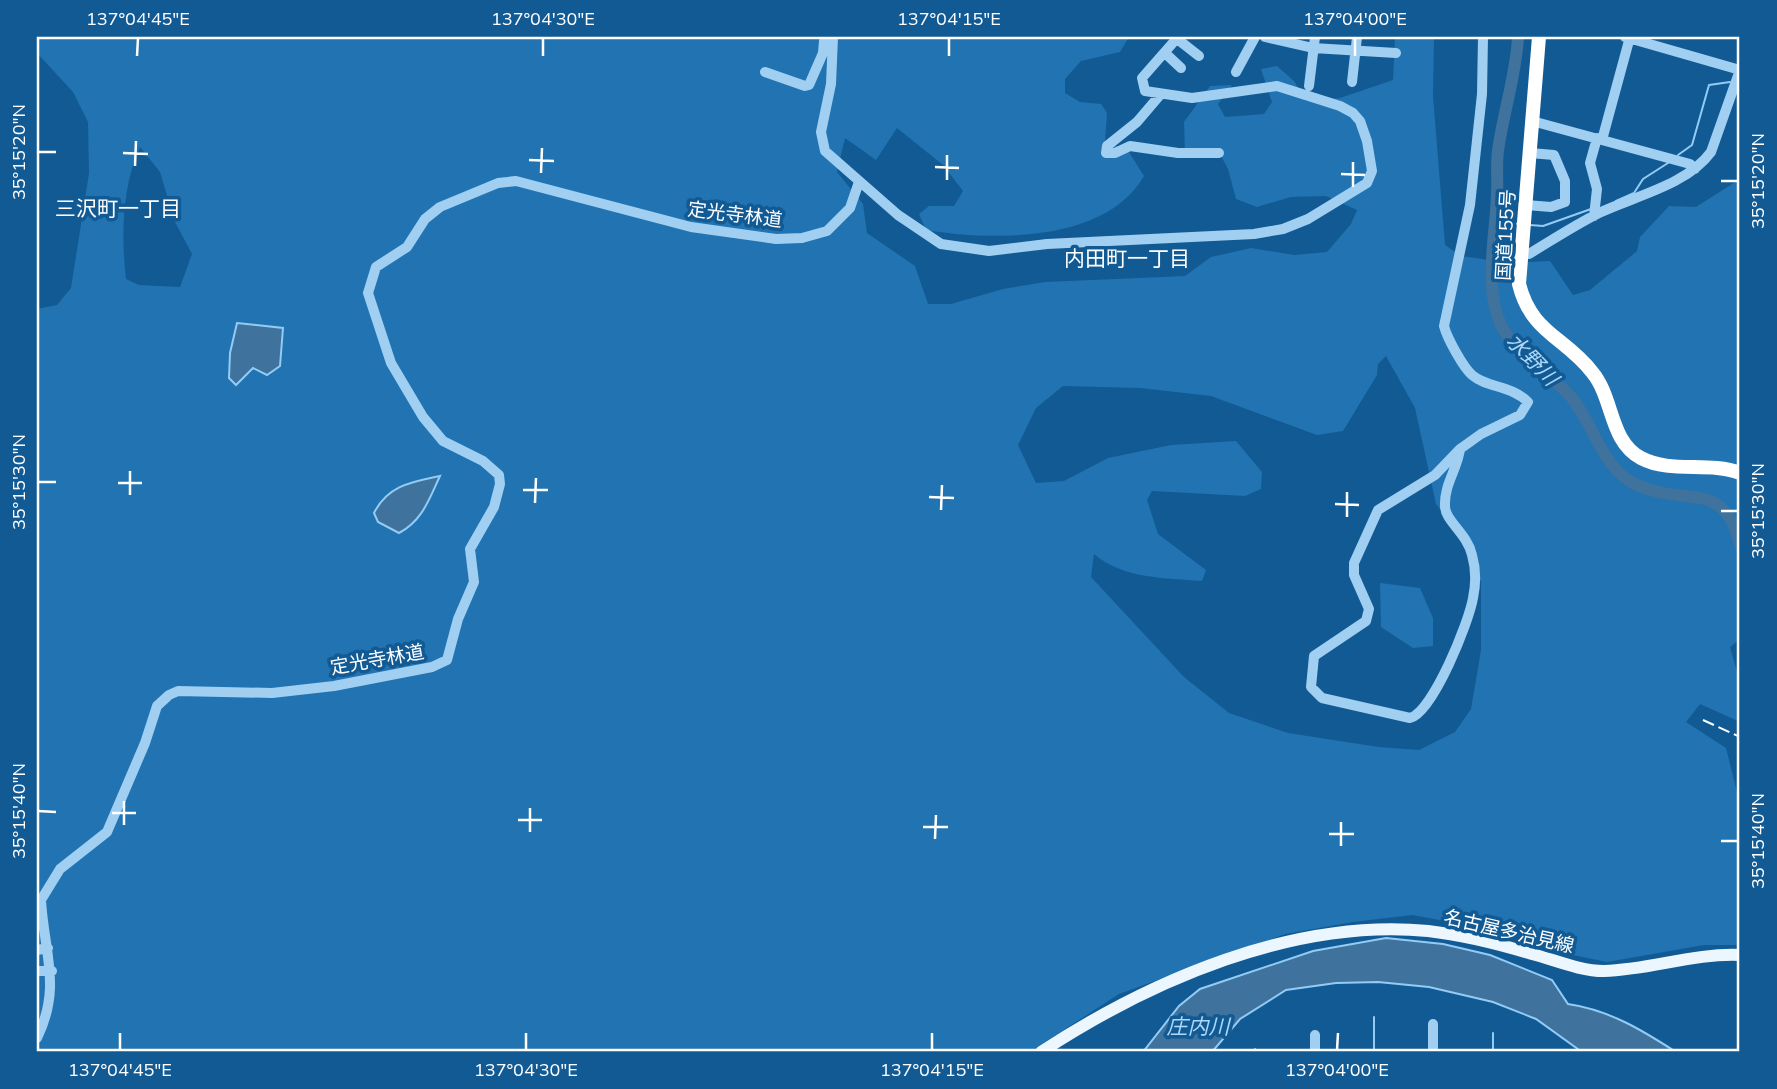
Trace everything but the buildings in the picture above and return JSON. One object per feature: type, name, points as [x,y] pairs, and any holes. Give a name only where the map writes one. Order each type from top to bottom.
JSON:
[{"type":"highway","name":"国道155号","points":[[1539,37],[1519,284],[1531,314],[1549,336],[1592,371],[1608,401],[1618,433],[1628,449],[1645,460],[1666,465],[1717,466],[1740,473]]},
{"type":"main road","name":"名古屋多治見線","points":[[1041,1052],[1120,1003],[1246,953],[1328,933],[1359,929],[1428,931],[1603,971],[1713,954],[1740,955]]},
{"type":"street","points":[[814,37],[830,39]]},
{"type":"street","points":[[1236,72],[1255,37]]},
{"type":"street","points":[[1265,37],[1313,48],[1396,53]]},
{"type":"street","points":[[1309,86],[1315,37]]},
{"type":"street","points":[[1352,82],[1357,37]]},
{"type":"street","points":[[1460,449],[1446,490],[1445,507],[1448,519],[1468,539],[1475,585],[1468,621],[1455,644],[1444,677],[1419,714],[1410,718],[1322,698],[1311,687],[1314,656],[1356,631],[1368,617],[1369,608],[1354,575],[1354,563],[1374,516],[1383,505],[1435,475],[1460,449],[1520,415],[1528,402],[1518,392],[1472,375],[1447,338],[1444,326],[1470,205],[1482,94],[1483,37]]},
{"type":"street","points":[[1522,254],[1529,254],[1594,216],[1695,169],[1711,152],[1740,70],[1629,37],[1590,163],[1597,189],[1594,216]]},
{"type":"street","points":[[830,39],[831,84],[821,140],[825,151],[923,235],[941,244],[978,251],[1047,244],[1255,234],[1308,219],[1370,178],[1371,161],[1360,121],[1353,113],[1340,106],[1277,86],[1192,98],[1160,96],[1145,91],[1142,78],[1177,38],[1199,56]]},
{"type":"street","points":[[765,72],[809,85],[830,39]]},
{"type":"street","points":[[1165,52],[1181,68]]},
{"type":"street","points":[[1160,96],[1137,122],[1107,146],[1106,153],[1109,155],[1130,146],[1178,153],[1219,153]]},
{"type":"street","points":[[1532,121],[1695,169]]},
{"type":"street","points":[[1525,217],[1564,202],[1565,181],[1554,155],[1530,153]]},
{"type":"street","name":"定光寺林道","points":[[42,949],[41,900],[60,869],[107,832],[145,743],[157,706],[169,695],[178,691],[272,693],[334,686],[432,667],[447,660],[458,618],[474,582],[470,549],[494,508],[500,484],[499,475],[483,461],[443,442],[423,417],[391,363],[371,304],[369,281],[376,267],[407,247],[425,219],[440,207],[498,183],[516,181],[691,227],[776,239],[802,238],[827,231],[837,223],[850,208],[859,182]]},
{"type":"street","points":[[37,1038],[47,1016],[52,971],[42,949]]},
{"type":"street","points":[[37,971],[52,971]]},
{"type":"street","points":[[1433,1024],[1433,1052]]},
{"type":"street","points":[[1315,1035],[1315,1052]]},
{"type":"shaded area","points":[[37,37],[1129,37],[1120,52],[1081,61],[1065,79],[1065,93],[1080,102],[1101,104],[1107,113],[1105,141],[1129,152],[1144,176],[1126,198],[1103,214],[1076,225],[1046,232],[1014,235],[983,236],[926,230],[919,214],[929,206],[954,206],[963,191],[943,165],[897,128],[876,160],[845,138],[837,172],[863,204],[867,233],[915,266],[928,304],[951,304],[1003,289],[1045,282],[1185,276],[1211,257],[1251,248],[1294,255],[1327,252],[1351,224],[1357,210],[1326,196],[1291,197],[1257,207],[1236,199],[1228,169],[1220,154],[1185,156],[1184,122],[1210,86],[1232,85],[1218,104],[1225,117],[1264,114],[1272,102],[1261,69],[1277,66],[1294,81],[1306,101],[1340,98],[1393,80],[1395,37],[1434,37],[1433,96],[1445,245],[1461,256],[1511,263],[1550,261],[1573,295],[1590,290],[1637,251],[1640,237],[1669,206],[1696,207],[1740,179],[1740,639],[1730,647],[1740,682],[1740,722],[1700,704],[1686,722],[1726,748],[1740,804],[1740,945],[1704,945],[1607,962],[1563,953],[1506,932],[1412,915],[1353,922],[1285,934],[1119,994],[1030,1052],[37,1052],[37,309],[57,305],[71,288],[89,173],[88,122],[73,92],[37,53]],"holes":[[[140,147],[160,172],[175,222],[192,254],[180,287],[139,285],[126,279],[124,212],[130,178]],[[1386,356],[1415,408],[1436,504],[1462,538],[1481,582],[1481,650],[1471,709],[1455,732],[1419,750],[1379,747],[1288,733],[1229,713],[1184,677],[1091,577],[1094,554],[1131,573],[1202,581],[1206,570],[1158,534],[1147,500],[1152,491],[1245,496],[1261,489],[1262,472],[1236,441],[1171,445],[1108,458],[1064,481],[1036,483],[1018,445],[1036,408],[1063,386],[1140,388],[1211,396],[1317,435],[1343,431],[1377,375],[1378,364]]]},
{"type":"shaded area","points":[[1380,583],[1420,588],[1433,618],[1433,646],[1413,648],[1381,627]]},
{"type":"water","points":[[237,323],[283,328],[280,366],[267,375],[253,368],[236,385],[229,378],[230,353]]},
{"type":"water","points":[[440,476],[424,508],[407,528],[399,533],[378,522],[374,513],[386,496],[402,486]]},
{"type":"water","name":"庄内川","points":[[1386,938],[1443,944],[1490,955],[1552,980],[1568,1004],[1611,1016],[1676,1052],[1582,1052],[1536,1019],[1493,1002],[1429,987],[1378,982],[1336,983],[1286,990],[1240,1019],[1212,1052],[1143,1052],[1179,1006],[1200,989],[1313,951]]},
{"type":"waterway","name":"水野川","points":[[1518,37],[1497,156],[1492,277],[1493,294],[1501,325],[1515,346],[1571,397],[1615,469],[1637,485],[1654,491],[1713,502],[1724,510],[1733,524],[1740,545]]},
{"type":"waterway","points":[[1678,155],[1692,145],[1709,85],[1730,82]]},
{"type":"waterway","points":[[1616,201],[1634,193],[1643,179],[1668,163]]},
{"type":"waterway","points":[[1530,225],[1543,226],[1591,209]]},
{"type":"waterway","points":[[1495,221],[1518,224]]},
{"type":"waterway","points":[[1374,1017],[1374,1052]]},
{"type":"waterway","points":[[1493,1033],[1493,1052]]},
{"type":"railway","points":[[1703,720],[1740,737]]},
{"type":"district","name":"三沢町一丁目","points":[[118,208]]},
{"type":"district","name":"内田町一丁目","points":[[1127,258]]}]
